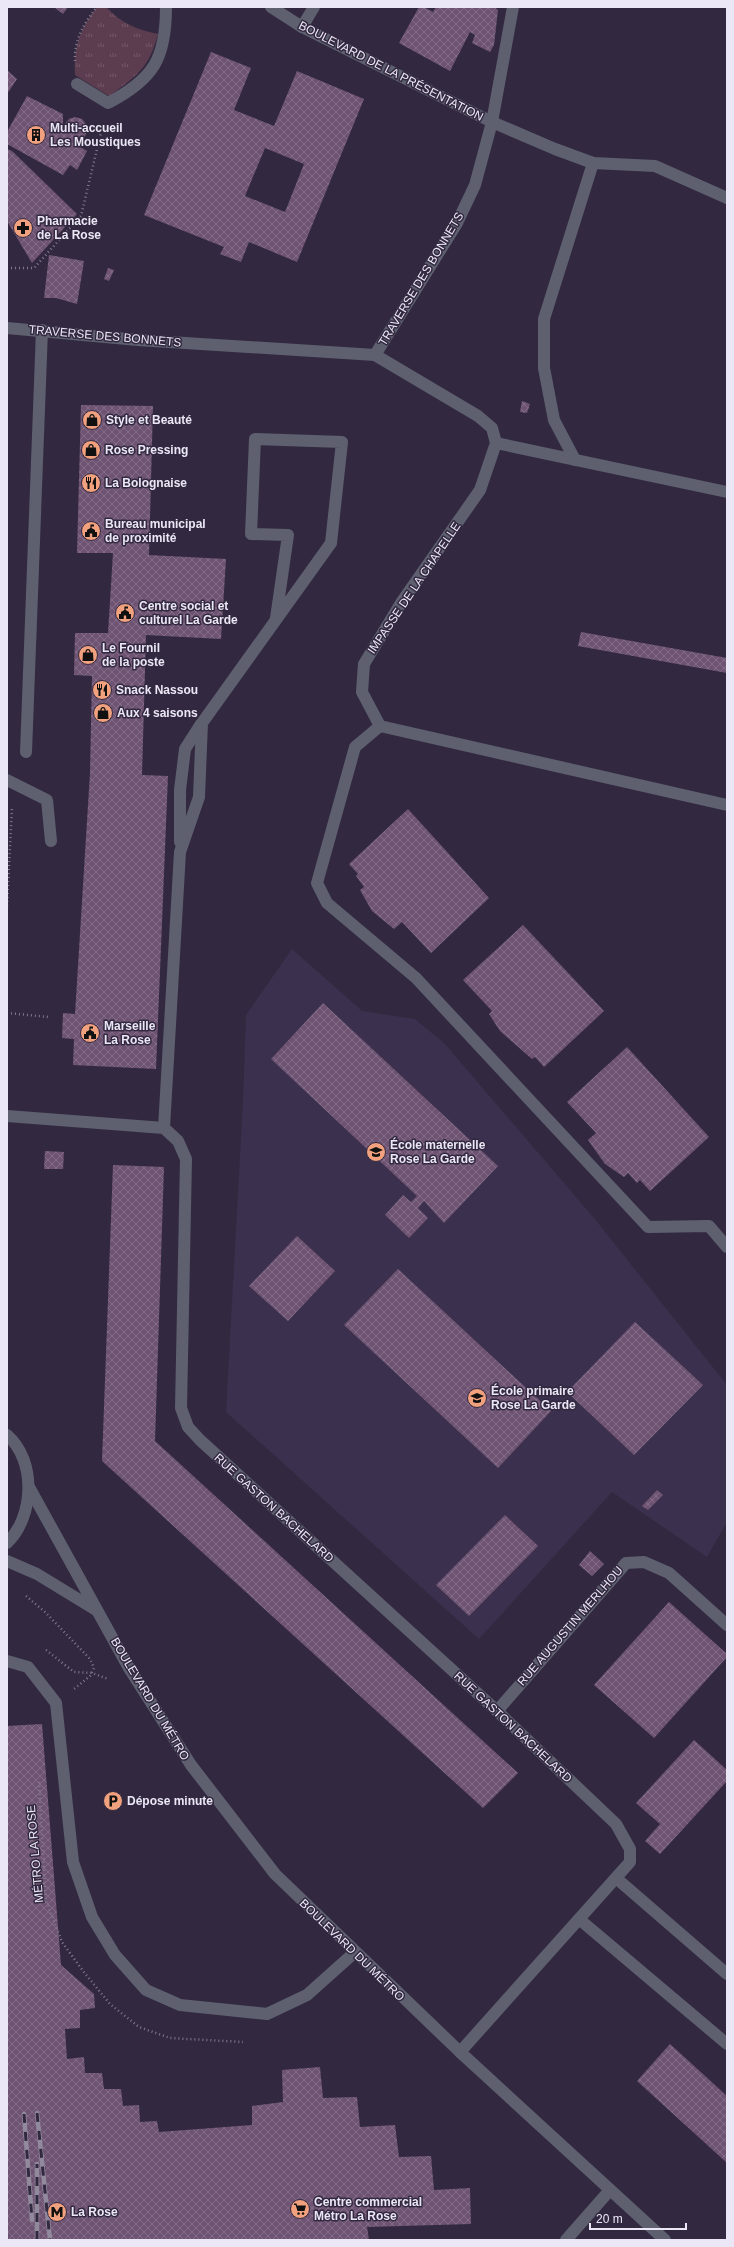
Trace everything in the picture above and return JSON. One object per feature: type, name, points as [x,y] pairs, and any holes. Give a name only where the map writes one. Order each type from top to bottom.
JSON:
[{"type":"street","points":[[77,84],[108,103],[126,94],[155,66],[163,46],[166,7]]},
{"type":"street","name":"BOULEVARD DE LA PRÉSENTATION","points":[[271,7],[302,27],[492,122],[593,163],[655,166],[727,198]]},
{"type":"street","points":[[302,27],[314,7]]},
{"type":"street","name":"TRAVERSE DES BONNETS","points":[[7,328],[42,330],[146,341],[375,355],[457,223],[475,185],[492,122],[514,7]]},
{"type":"street","points":[[574,460],[554,420],[544,368],[544,319],[593,163]]},
{"type":"street","points":[[26,752],[42,330]]},
{"type":"street","points":[[375,355],[478,416],[492,428],[496,443],[727,492]]},
{"type":"street","points":[[7,1116],[164,1128],[180,852],[180,790],[185,749],[276,618],[331,543],[342,442],[255,440],[250,534],[288,535],[276,618]]},
{"type":"street","name":"IMPASSE DE LA CHAPELLE","points":[[380,726],[362,692],[364,664],[401,603],[480,490],[496,443]]},
{"type":"street","points":[[180,852],[199,798],[202,723]]},
{"type":"street","points":[[727,806],[380,726],[354,747],[317,883],[327,903],[416,978],[648,1227],[709,1226],[727,1247]]},
{"type":"street","points":[[10,782],[47,800],[51,841]]},
{"type":"street","name":"RUE GASTON BACHELARD","points":[[164,1128],[178,1141],[186,1159],[181,1408],[188,1427],[200,1440],[497,1711],[616,1824],[630,1849],[630,1862],[460,2052]]},
{"type":"street","points":[[7,1435],[24,1461],[29,1487],[26,1514],[13,1537],[7,1543]]},
{"type":"street","name":"BOULEVARD DU MÉTRO","points":[[29,1487],[129,1668],[190,1765],[275,1874],[354,1953],[665,2240]]},
{"type":"street","points":[[7,1561],[37,1574],[97,1610]]},
{"type":"street","name":"RUE AUGUSTIN MERLHOU","points":[[497,1711],[626,1563],[644,1562],[670,1573],[727,1626]]},
{"type":"street","points":[[7,1661],[28,1667],[56,1703],[73,1862],[92,1917],[114,1955],[146,1990],[180,2005],[267,2014],[306,1996],[354,1953]]},
{"type":"street","points":[[616,1878],[727,1974]]},
{"type":"street","points":[[579,1919],[727,2044]]},
{"type":"street","points":[[566,2240],[610,2190]]},
{"type":"path","points":[[77,84],[75,52],[78,39],[85,23],[97,7]]},
{"type":"path","points":[[7,268],[34,268],[80,216],[108,103]]},
{"type":"path","points":[[7,906],[10,782]]},
{"type":"path","points":[[7,1013],[48,1017]]},
{"type":"path","points":[[23,1594],[45,1612],[90,1659],[94,1668],[90,1676],[56,1703]]},
{"type":"path","points":[[42,1646],[74,1672],[92,1673],[97,1675]]},
{"type":"path","name":"MÉTRO LA ROSE","points":[[39,1782],[46,1901],[62,1942],[83,1971],[110,2004],[139,2027],[170,2038],[243,2042]]},
{"type":"shaded area","name":"École primaire Rose La Garde","points":[[292,949],[362,1011],[415,1019],[445,1044],[594,1218],[727,1385],[727,1522],[707,1557],[612,1492],[479,1639],[226,1412],[243,1101],[246,1015]]},
{"type":"green space","points":[[97,7],[106,7],[124,22],[143,30],[158,34],[150,55],[141,70],[127,83],[109,96],[75,75],[75,55],[79,39],[82,31]]},
{"type":"building","points":[[54,7],[68,7],[63,14]]},
{"type":"building","points":[[419,7],[424,7],[433,12],[436,7],[494,7],[498,10],[494,45],[490,52],[472,43],[475,35],[470,32],[450,71],[399,43]]},
{"type":"building","points":[[211,52],[251,68],[234,110],[274,126],[297,71],[364,99],[297,262],[249,242],[241,262],[220,254],[224,247],[144,215]],"holes":[[[265,148],[304,164],[285,212],[245,196]]]},
{"type":"building","points":[[7,70],[17,79],[7,94]]},
{"type":"building","name":"Multi-accueil Les Moustiques","points":[[27,96],[63,114],[63,126],[69,119],[75,117],[82,119],[86,124],[86,134],[80,147],[87,151],[77,170],[70,165],[63,175],[7,144],[7,132]]},
{"type":"building","points":[[7,149],[12,151],[77,214],[32,263],[7,221]]},
{"type":"building","points":[[49,255],[84,261],[77,304],[56,298],[44,298]]},
{"type":"building","points":[[108,268],[114,270],[109,281],[104,279]]},
{"type":"building","points":[[522,401],[530,404],[527,413],[520,412]]},
{"type":"building","points":[[81,405],[153,406],[149,555],[226,559],[221,639],[146,635],[142,775],[168,776],[156,1069],[73,1065],[74,1039],[62,1038],[63,1013],[75,1014],[90,773],[92,676],[74,675],[75,633],[108,633],[113,553],[77,553]]},
{"type":"building","points":[[581,632],[727,658],[727,673],[578,646]]},
{"type":"building","points":[[408,809],[489,898],[431,953],[402,922],[394,929],[372,911],[360,890],[364,887],[356,876],[358,874],[349,864]]},
{"type":"building","points":[[523,925],[604,1011],[544,1067],[535,1057],[532,1059],[500,1031],[489,1014],[492,1011],[463,980]]},
{"type":"building","points":[[323,1003],[498,1166],[444,1223],[424,1201],[418,1208],[428,1218],[409,1238],[385,1215],[403,1195],[411,1202],[417,1196],[271,1059]]},
{"type":"building","points":[[627,1047],[709,1137],[650,1191],[640,1180],[637,1183],[628,1173],[624,1177],[605,1164],[588,1140],[596,1133],[567,1102]]},
{"type":"building","points":[[45,1151],[64,1152],[63,1169],[44,1169]]},
{"type":"building","points":[[113,1165],[164,1167],[155,1441],[518,1773],[483,1808],[102,1461]]},
{"type":"building","points":[[297,1236],[335,1271],[288,1321],[249,1286]]},
{"type":"building","points":[[398,1269],[551,1411],[498,1468],[344,1325]]},
{"type":"building","points":[[635,1322],[703,1385],[634,1455],[567,1392]]},
{"type":"building","points":[[657,1490],[663,1495],[648,1510],[642,1506]]},
{"type":"building","points":[[505,1515],[538,1546],[469,1616],[436,1585]]},
{"type":"building","points":[[590,1551],[604,1564],[592,1576],[579,1565]]},
{"type":"building","points":[[669,1602],[727,1654],[727,1657],[654,1738],[594,1685]]},
{"type":"building","points":[[42,1724],[61,1965],[94,1994],[95,2008],[80,2010],[80,2028],[65,2029],[67,2059],[84,2057],[85,2073],[102,2073],[104,2089],[121,2089],[123,2106],[139,2105],[140,2122],[157,2121],[159,2132],[252,2125],[252,2106],[283,2102],[282,2070],[320,2067],[323,2098],[357,2097],[360,2127],[395,2125],[399,2157],[431,2156],[434,2190],[470,2188],[471,2224],[367,2227],[369,2240],[7,2240],[7,1726]]},
{"type":"building","points":[[694,1740],[727,1770],[727,1781],[660,1854],[645,1841],[660,1824],[636,1803]]},
{"type":"building","points":[[670,2044],[727,2096],[727,2163],[637,2081]]},
{"type":"railway","points":[[37,2113],[50,2240]]},
{"type":"railway","points":[[24,2114],[32,2220]]},
{"type":"railway","points":[[37,2164],[37,2240]]},
{"type":"place","name":"Multi-accueil Les Moustiques","points":[[36,135]]},
{"type":"place","name":"Pharmacie de La Rose","points":[[23,228]]},
{"type":"place","name":"Style et Beauté","points":[[92,420]]},
{"type":"place","name":"Rose Pressing","points":[[91,450]]},
{"type":"place","name":"La Bolognaise","points":[[91,483]]},
{"type":"place","name":"Bureau municipal de proximité","points":[[91,531]]},
{"type":"place","name":"Centre social et culturel La Garde","points":[[125,613]]},
{"type":"place","name":"Le Fournil de la poste","points":[[88,655]]},
{"type":"place","name":"Snack Nassou","points":[[102,690]]},
{"type":"place","name":"Aux 4 saisons","points":[[103,713]]},
{"type":"place","name":"Marseille La Rose","points":[[90,1033]]},
{"type":"place","name":"École maternelle Rose La Garde","points":[[376,1152]]},
{"type":"place","name":"École primaire Rose La Garde","points":[[477,1398]]},
{"type":"place","name":"Dépose minute","points":[[113,1801]]},
{"type":"place","name":"Centre commercial Métro La Rose","points":[[300,2209]]},
{"type":"place","name":"La Rose","points":[[57,2212]]}]
